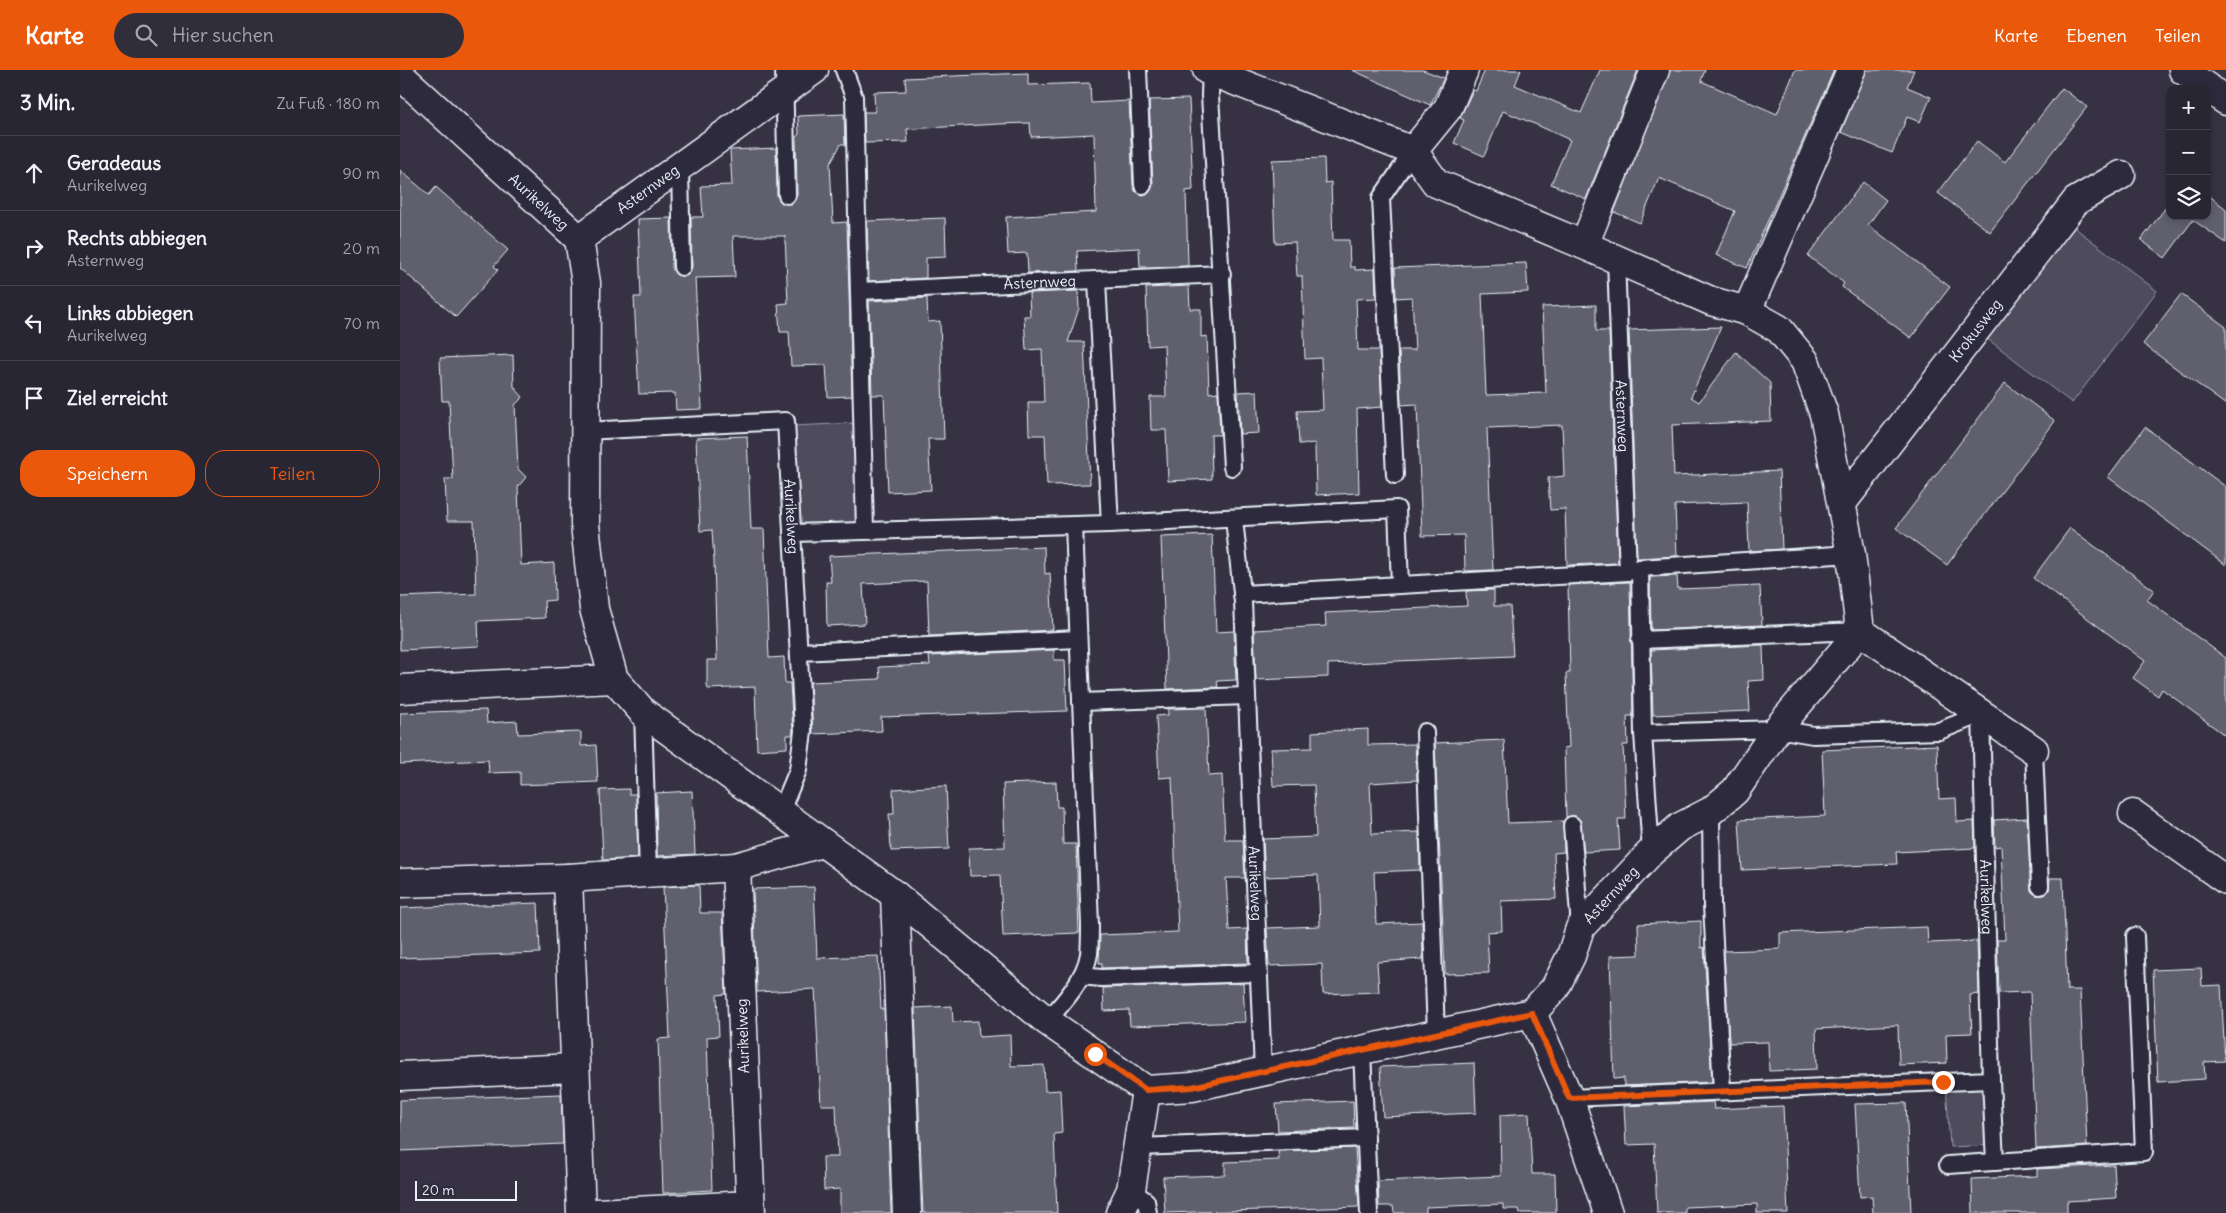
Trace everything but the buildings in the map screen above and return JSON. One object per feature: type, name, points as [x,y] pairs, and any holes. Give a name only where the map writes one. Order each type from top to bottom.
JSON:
[{"type":"street","name":"Asternweg","points":[[579,239],[680,168],[784,81],[814,70]]},
{"type":"street","points":[[1210,70],[1413,151],[1436,184],[1584,245],[1711,301],[1747,310],[1779,329],[1805,361],[1824,414],[1851,554],[1860,631],[2034,750]]},
{"type":"street","points":[[1413,151],[1448,108],[1464,70]]},
{"type":"street","points":[[1584,245],[1655,70]]},
{"type":"street","points":[[1747,310],[1851,70]]},
{"type":"street","points":[[2183,70],[2226,101]]},
{"type":"street","name":"Aurikelweg","points":[[400,76],[579,239],[586,283],[585,524],[594,609],[614,679],[643,712],[895,895],[1047,1021],[1146,1090]]},
{"type":"street","name":"Krokusweg","points":[[1842,503],[2076,201],[2121,175]]},
{"type":"street","name":"Asternweg","points":[[1532,1013],[1555,988],[1571,956],[1580,928],[1651,852],[1680,827],[1711,811],[1735,791],[1777,729],[1860,631]]},
{"type":"street","points":[[400,689],[614,679]]},
{"type":"street","points":[[2133,814],[2226,880]]},
{"type":"street","points":[[400,883],[568,878],[736,867],[822,843]]},
{"type":"street","name":"Aurikelweg","points":[[596,1213],[751,1209],[736,867]]},
{"type":"street","points":[[568,878],[581,1213]]},
{"type":"street","points":[[895,895],[906,1213]]},
{"type":"street","points":[[1126,1201],[1138,1146],[1146,1090],[1192,1087],[1532,1013],[1569,1098],[1608,1213]]},
{"type":"street","points":[[400,1076],[575,1068]]},
{"type":"lane","points":[[844,70],[854,97],[865,530]]},
{"type":"lane","points":[[1138,70],[1143,185]]},
{"type":"lane","points":[[1210,70],[1232,467]]},
{"type":"lane","points":[[784,81],[787,195]]},
{"type":"lane","points":[[1395,475],[1381,198],[1413,151]]},
{"type":"lane","points":[[680,168],[682,267]]},
{"type":"lane","name":"Asternweg","points":[[1616,260],[1634,570],[1640,640],[1643,733],[1651,852]]},
{"type":"lane","name":"Asternweg","points":[[859,291],[1222,274]]},
{"type":"lane","points":[[1097,281],[1110,524]]},
{"type":"lane","name":"Aurikelweg","points":[[584,431],[786,421],[803,730],[798,770],[781,811]]},
{"type":"lane","points":[[792,533],[1110,524],[1397,509],[1400,585]]},
{"type":"lane","name":"Aurikelweg","points":[[1234,519],[1242,594],[1263,1071]]},
{"type":"lane","points":[[1047,1021],[1081,976],[1089,955],[1090,925],[1074,525]]},
{"type":"lane","points":[[1242,594],[1634,570],[1851,554]]},
{"type":"lane","points":[[1640,640],[1860,631]]},
{"type":"lane","points":[[799,652],[1078,639]]},
{"type":"lane","points":[[1081,702],[1247,696]]},
{"type":"lane","points":[[643,712],[648,873]]},
{"type":"lane","points":[[1643,733],[1777,729],[1813,734],[1939,731],[1981,714]]},
{"type":"lane","name":"Aurikelweg","points":[[1981,714],[1995,1162]]},
{"type":"lane","points":[[1425,732],[1436,1034]]},
{"type":"lane","points":[[2034,750],[2040,886]]},
{"type":"lane","points":[[1711,811],[1712,905],[1722,1091]]},
{"type":"lane","points":[[1572,825],[1580,928]]},
{"type":"lane","points":[[1948,1165],[2144,1152],[2135,936]]},
{"type":"lane","points":[[1081,976],[1101,978],[1258,973]]},
{"type":"lane","points":[[1362,1050],[1370,1213]]},
{"type":"lane","points":[[1569,1098],[1991,1080]]},
{"type":"lane","points":[[1138,1146],[1366,1138]]},
{"type":"lane","points":[[1126,1201],[1146,1201],[1148,1213]]},
{"type":"shaded area","points":[[2070,224],[2157,291],[2072,403],[1985,337]]},
{"type":"shaded area","points":[[856,423],[860,523],[798,525],[794,426]]},
{"type":"shaded area","points":[[1987,1082],[1990,1145],[1950,1147],[1946,1084]]},
{"type":"route","points":[[1095,1054],[1146,1090],[1192,1087],[1532,1013],[1569,1098],[1943,1082]]}]
